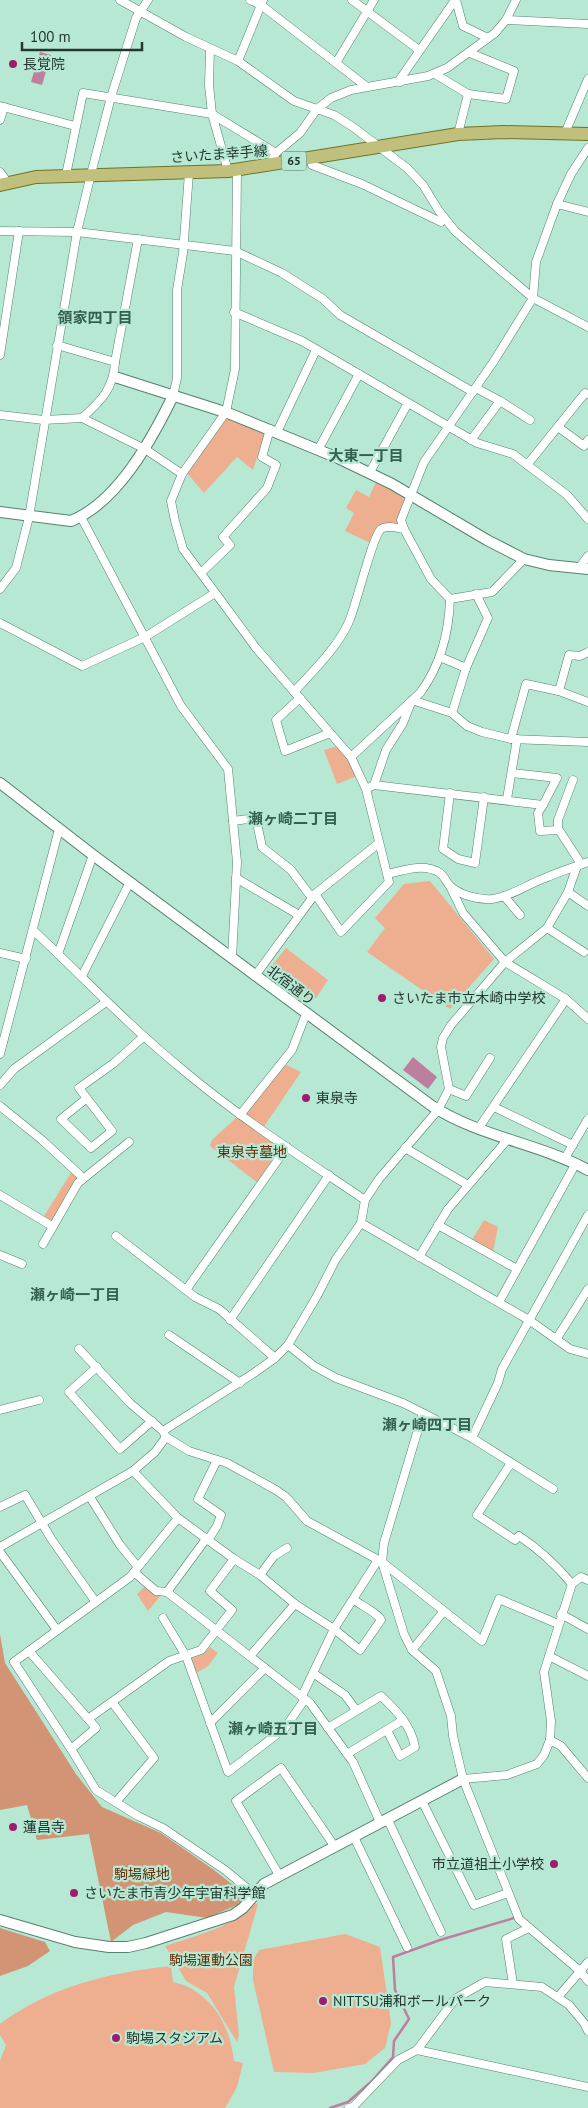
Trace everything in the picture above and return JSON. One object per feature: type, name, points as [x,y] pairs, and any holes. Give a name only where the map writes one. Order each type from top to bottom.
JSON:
[{"type":"main road","name":"さいたま幸手線","points":[[3,180],[36,176],[232,171],[458,134],[504,132],[588,134]]},
{"type":"street","points":[[120,0],[210,49],[238,61],[294,101],[334,115],[380,146],[408,168],[423,185],[439,211],[456,231],[533,298],[588,327]]},
{"type":"street","points":[[0,590],[16,568],[29,517],[77,232],[91,174],[112,97],[139,12],[148,0]]},
{"type":"street","points":[[250,0],[262,3],[367,87]]},
{"type":"street","points":[[352,0],[419,50]]},
{"type":"street","points":[[336,63],[374,0]]},
{"type":"street","points":[[456,0],[463,26],[488,38]]},
{"type":"street","points":[[400,82],[400,79],[419,50],[456,0]]},
{"type":"street","points":[[270,166],[276,153],[300,133],[317,109],[331,98],[351,90],[435,74],[447,68],[488,38],[506,20],[516,0]]},
{"type":"street","points":[[238,61],[262,3]]},
{"type":"street","points":[[506,20],[588,24]]},
{"type":"street","points":[[210,49],[209,86],[212,114],[232,171],[235,252],[235,369],[226,412],[182,474],[172,501],[175,521],[183,549],[256,648],[351,757],[366,789],[390,882],[341,932],[291,870],[262,847],[256,818],[233,821]]},
{"type":"street","points":[[435,74],[468,94],[506,99],[514,71],[470,53]]},
{"type":"street","points":[[565,133],[588,79]]},
{"type":"street","points":[[66,175],[75,126],[84,93],[212,114],[276,153]]},
{"type":"street","points":[[458,134],[468,94]]},
{"type":"street","points":[[0,120],[2,107],[75,126]]},
{"type":"street","points":[[351,757],[412,700],[427,683],[440,657],[445,642],[450,600],[431,579],[401,520],[424,462],[474,390],[533,298],[536,262],[557,204],[571,174],[588,148]]},
{"type":"street","points":[[311,158],[312,165],[362,184],[440,222]]},
{"type":"street","points":[[0,512],[71,521],[81,518],[116,486],[145,449],[173,396],[177,378],[178,290],[184,245],[189,173]]},
{"type":"street","points":[[557,204],[588,212]]},
{"type":"street","points":[[0,230],[77,232],[235,252],[282,273],[323,299],[340,315],[530,420]]},
{"type":"street","points":[[0,355],[2,329],[19,231]]},
{"type":"street","points":[[82,418],[103,397],[114,377],[115,362],[138,240]]},
{"type":"street","points":[[234,312],[316,350],[471,440],[513,454],[566,495],[588,519]]},
{"type":"street","points":[[57,345],[115,362]]},
{"type":"street","points":[[201,573],[230,545],[223,537],[267,488],[276,465],[262,457],[316,350]]},
{"type":"street","points":[[318,450],[359,374]]},
{"type":"street","points":[[114,377],[226,412],[370,472],[487,540],[524,559],[549,565],[584,569],[588,556]]},
{"type":"street","points":[[528,465],[585,393],[588,394]]},
{"type":"street","points":[[471,440],[500,402]]},
{"type":"street","points":[[370,472],[408,403]]},
{"type":"street","points":[[0,415],[44,420],[82,418],[145,449],[182,474]]},
{"type":"street","points":[[558,427],[584,446],[588,440]]},
{"type":"street","points":[[81,518],[181,706],[228,769],[237,862],[232,958]]},
{"type":"street","points":[[330,733],[285,751],[276,720],[328,654],[349,621],[380,530],[390,527],[404,529]]},
{"type":"street","points":[[450,600],[492,592],[524,559]]},
{"type":"street","points":[[0,623],[82,666],[145,637],[215,593]]},
{"type":"street","points":[[452,713],[466,668],[488,618],[476,594]]},
{"type":"street","points":[[559,692],[569,655],[580,656],[588,652]]},
{"type":"street","points":[[440,657],[466,668]]},
{"type":"street","points":[[507,800],[512,773],[514,739],[526,684],[559,692],[588,702]]},
{"type":"street","points":[[412,700],[452,713],[467,726],[482,732],[514,739],[588,742]]},
{"type":"street","points":[[374,785],[386,750],[403,723],[412,700]]},
{"type":"street","points":[[512,773],[557,778],[538,813],[540,831],[558,830]]},
{"type":"street","points":[[573,780],[558,820],[558,830],[582,864]]},
{"type":"street","name":"北宿通り","points":[[0,783],[255,976],[438,1110],[478,1129],[565,1158],[588,1170]]},
{"type":"street","points":[[366,789],[374,785],[543,805]]},
{"type":"street","points":[[450,793],[443,849],[458,859],[475,863],[484,797]]},
{"type":"street","points":[[0,1054],[59,829]]},
{"type":"street","points":[[255,976],[313,896],[379,843]]},
{"type":"street","points":[[58,954],[93,855]]},
{"type":"street","points":[[0,1547],[133,1471],[155,1452],[165,1434],[275,1358],[288,1346],[336,1259],[361,1223],[366,1200],[379,1179],[438,1110],[449,1089],[441,1047],[443,1038],[451,1025],[504,962],[547,928],[582,864]]},
{"type":"street","points":[[450,886],[472,897],[492,898],[504,896],[582,864]]},
{"type":"street","points":[[388,874],[411,868],[427,868],[441,873],[450,886],[463,913],[504,962],[566,999],[588,1019]]},
{"type":"street","points":[[236,878],[299,915]]},
{"type":"street","points":[[82,976],[130,882]]},
{"type":"street","points":[[568,892],[588,906]]},
{"type":"street","points":[[504,896],[520,915]]},
{"type":"street","points":[[547,928],[584,952]]},
{"type":"street","points":[[33,930],[143,1037],[240,1115],[366,1200]]},
{"type":"street","points":[[0,953],[26,959]]},
{"type":"street","points":[[478,1129],[566,999]]},
{"type":"street","points":[[1,1083],[14,1069],[106,1002]]},
{"type":"street","points":[[240,1115],[292,1050],[306,1014]]},
{"type":"street","points":[[87,1098],[61,1119],[91,1148],[112,1131],[87,1098],[79,1088],[114,1063],[143,1037]]},
{"type":"street","points":[[449,1089],[466,1096],[490,1058]]},
{"type":"street","points":[[0,1106],[42,1140],[82,1180]]},
{"type":"street","points":[[494,1107],[573,1145]]},
{"type":"street","points":[[565,1158],[588,1119]]},
{"type":"street","points":[[418,1257],[448,1209],[508,1139]]},
{"type":"street","points":[[43,1244],[52,1226],[82,1180],[129,1142]]},
{"type":"street","points":[[186,1290],[287,1147]]},
{"type":"street","points":[[405,1148],[468,1185]]},
{"type":"street","points":[[498,1302],[576,1163]]},
{"type":"street","points":[[230,1320],[329,1174]]},
{"type":"street","points":[[0,1195],[52,1226]]},
{"type":"street","points":[[472,1438],[498,1383],[502,1369],[588,1215]]},
{"type":"street","points":[[361,1223],[529,1320],[570,1349],[588,1354]]},
{"type":"street","points":[[438,1225],[517,1270]]},
{"type":"street","points":[[116,1236],[186,1290],[219,1309],[275,1358]]},
{"type":"street","points":[[0,1255],[22,1264]]},
{"type":"street","points":[[556,1338],[588,1289]]},
{"type":"street","points":[[169,1335],[240,1382]]},
{"type":"street","points":[[288,1346],[314,1366],[336,1378],[403,1403],[472,1438],[553,1489]]},
{"type":"street","points":[[79,1349],[131,1404],[165,1434],[190,1451],[217,1460],[260,1480],[286,1497],[307,1521],[380,1561],[482,1641],[499,1599],[558,1624]]},
{"type":"street","points":[[97,1367],[69,1392],[120,1449],[152,1421]]},
{"type":"street","points":[[0,1410],[39,1400]]},
{"type":"street","points":[[163,1618],[186,1656],[228,1772],[285,1728],[303,1698],[334,1629],[352,1599],[380,1561],[423,1413]]},
{"type":"street","points":[[167,1592],[217,1526],[221,1515],[198,1499],[217,1460]]},
{"type":"street","points":[[511,1463],[477,1515],[515,1540],[519,1536],[528,1542],[560,1570],[572,1584]]},
{"type":"street","points":[[133,1471],[178,1518],[234,1559],[260,1575],[295,1604],[334,1629],[360,1650],[381,1620],[376,1614],[368,1611],[352,1599]]},
{"type":"street","points":[[0,1507],[25,1495],[42,1524],[95,1601]]},
{"type":"street","points":[[90,1497],[136,1570],[156,1591],[167,1592],[310,1703],[353,1762],[441,1932]]},
{"type":"street","points":[[178,1518],[136,1570],[14,1662],[72,1749],[96,1790],[163,1828],[226,1870],[254,1894]]},
{"type":"street","points":[[260,1575],[274,1556],[287,1548]]},
{"type":"street","points":[[0,1552],[57,1630]]},
{"type":"street","points":[[88,1719],[169,1661],[201,1650],[232,1610],[210,1591],[234,1559]]},
{"type":"street","points":[[380,1561],[397,1615],[412,1650],[436,1671],[450,1716],[464,1779],[519,1919],[580,1971],[588,1981]]},
{"type":"street","points":[[0,1920],[81,1943],[109,1947],[128,1947],[233,1914],[242,1908],[264,1884],[464,1779],[507,1775],[537,1764],[544,1755],[550,1740],[551,1721],[544,1672],[572,1584],[581,1577],[588,1580]]},
{"type":"street","points":[[250,1656],[295,1604]]},
{"type":"street","points":[[412,1650],[444,1611]]},
{"type":"street","points":[[561,1614],[588,1629]]},
{"type":"street","points":[[29,1651],[96,1728],[72,1749]]},
{"type":"street","points":[[549,1656],[588,1676]]},
{"type":"street","points":[[210,1723],[265,1668]]},
{"type":"street","points":[[313,1673],[345,1695],[356,1710]]},
{"type":"street","points":[[328,1728],[381,1696],[403,1720],[414,1737],[416,1746],[400,1756],[387,1730]]},
{"type":"street","points":[[112,1702],[154,1758],[116,1802]]},
{"type":"street","points":[[347,1754],[403,1720]]},
{"type":"street","points":[[550,1740],[561,1746],[588,1778]]},
{"type":"street","points":[[279,1876],[236,1801],[281,1768],[335,1847]]},
{"type":"street","points":[[422,1801],[474,1905],[508,1893]]},
{"type":"street","points":[[354,1837],[408,1947]]},
{"type":"street","points":[[513,1984],[506,1939],[529,1928]]},
{"type":"street","points":[[558,1996],[588,1962]]},
{"type":"street","points":[[349,2108],[353,2107],[398,2060],[417,2050],[455,1999],[486,1982],[542,1986],[569,2005],[588,2031]]},
{"type":"street","points":[[417,2050],[588,2087]]},
{"type":"green space","points":[[227,417],[265,433],[253,470],[237,457],[204,493],[187,473]]},
{"type":"green space","points":[[377,480],[407,497],[402,527],[380,526],[376,529],[370,543],[345,531],[354,513],[346,508],[356,490],[369,497]]},
{"type":"green space","points":[[338,746],[349,758],[357,776],[337,784],[324,750]]},
{"type":"green space","points":[[430,881],[494,959],[450,1009],[367,952],[385,928],[375,918],[404,884]]},
{"type":"green space","points":[[286,948],[328,980],[316,998],[303,1002],[266,973]]},
{"type":"green space","points":[[284,1064],[301,1072],[263,1128],[244,1114]]},
{"type":"green space","name":"東泉寺墓地","points":[[237,1117],[282,1146],[282,1149],[258,1183],[210,1146],[212,1140]]},
{"type":"green space","points":[[72,1171],[78,1177],[53,1219],[51,1221],[43,1218]]},
{"type":"green space","points":[[484,1220],[498,1227],[493,1252],[472,1240]]},
{"type":"green space","points":[[146,1585],[162,1594],[148,1611],[137,1594]]},
{"type":"green space","name":"駒場緑地","points":[[0,1634],[5,1663],[76,1774],[102,1807],[161,1833],[247,1896],[237,1905],[207,1918],[166,1912],[133,1925],[111,1942],[89,1834],[37,1840],[27,1805],[0,1810]]},
{"type":"green space","points":[[210,1647],[218,1653],[208,1666],[195,1674],[190,1659],[203,1654]]},
{"type":"green space","name":"駒場運動公園","points":[[254,1903],[258,1904],[234,1987],[239,2035],[237,2042],[207,1993],[186,1981],[165,1946],[225,1925],[246,1911]]},
{"type":"green space","points":[[0,1928],[45,1942],[50,1951],[28,1966],[0,1976]]},
{"type":"green space","name":"NITTSU浦和ボールパーク","points":[[345,1934],[380,1947],[391,2023],[385,2048],[365,2064],[314,2073],[274,2072],[253,1980],[253,1960],[259,1950]]},
{"type":"green space","name":"駒場スタジアム","points":[[171,1966],[173,1982],[193,1989],[204,1997],[218,2013],[227,2031],[234,2061],[243,2063],[237,2087],[225,2108],[0,2108],[0,2061],[6,2045],[0,2035],[0,2024],[39,2000],[81,1983],[125,1972]]},
{"type":"shaded area","points":[[40,52],[51,55],[42,85],[31,82]]},
{"type":"shaded area","points":[[413,1057],[437,1077],[428,1089],[403,1070]]},
{"type":"waterway","points":[[330,2108],[348,2102],[372,2081],[393,2057],[394,2041],[409,2019],[395,1990],[393,1957],[440,1940],[514,1918]]},
{"type":"place","name":"長覚院","points":[[13,64]]},
{"type":"place","name":"さいたま市立木崎中学校","points":[[382,998]]},
{"type":"place","name":"東泉寺","points":[[306,1098]]},
{"type":"place","name":"蓮昌寺","points":[[13,1827]]},
{"type":"place","name":"市立道祖土小学校","points":[[554,1864]]},
{"type":"place","name":"さいたま市青少年宇宙科学館","points":[[74,1893]]},
{"type":"place","name":"NITTSU浦和ボールパーク","points":[[323,2001]]},
{"type":"place","name":"駒場スタジアム","points":[[116,2038]]},
{"type":"district","name":"領家四丁目","points":[[95,318]]},
{"type":"district","name":"大東一丁目","points":[[366,456]]},
{"type":"district","name":"瀬ヶ崎二丁目","points":[[293,819]]},
{"type":"district","name":"瀬ヶ崎一丁目","points":[[75,1295]]},
{"type":"district","name":"瀬ヶ崎四丁目","points":[[427,1425]]},
{"type":"district","name":"瀬ヶ崎五丁目","points":[[273,1729]]}]
